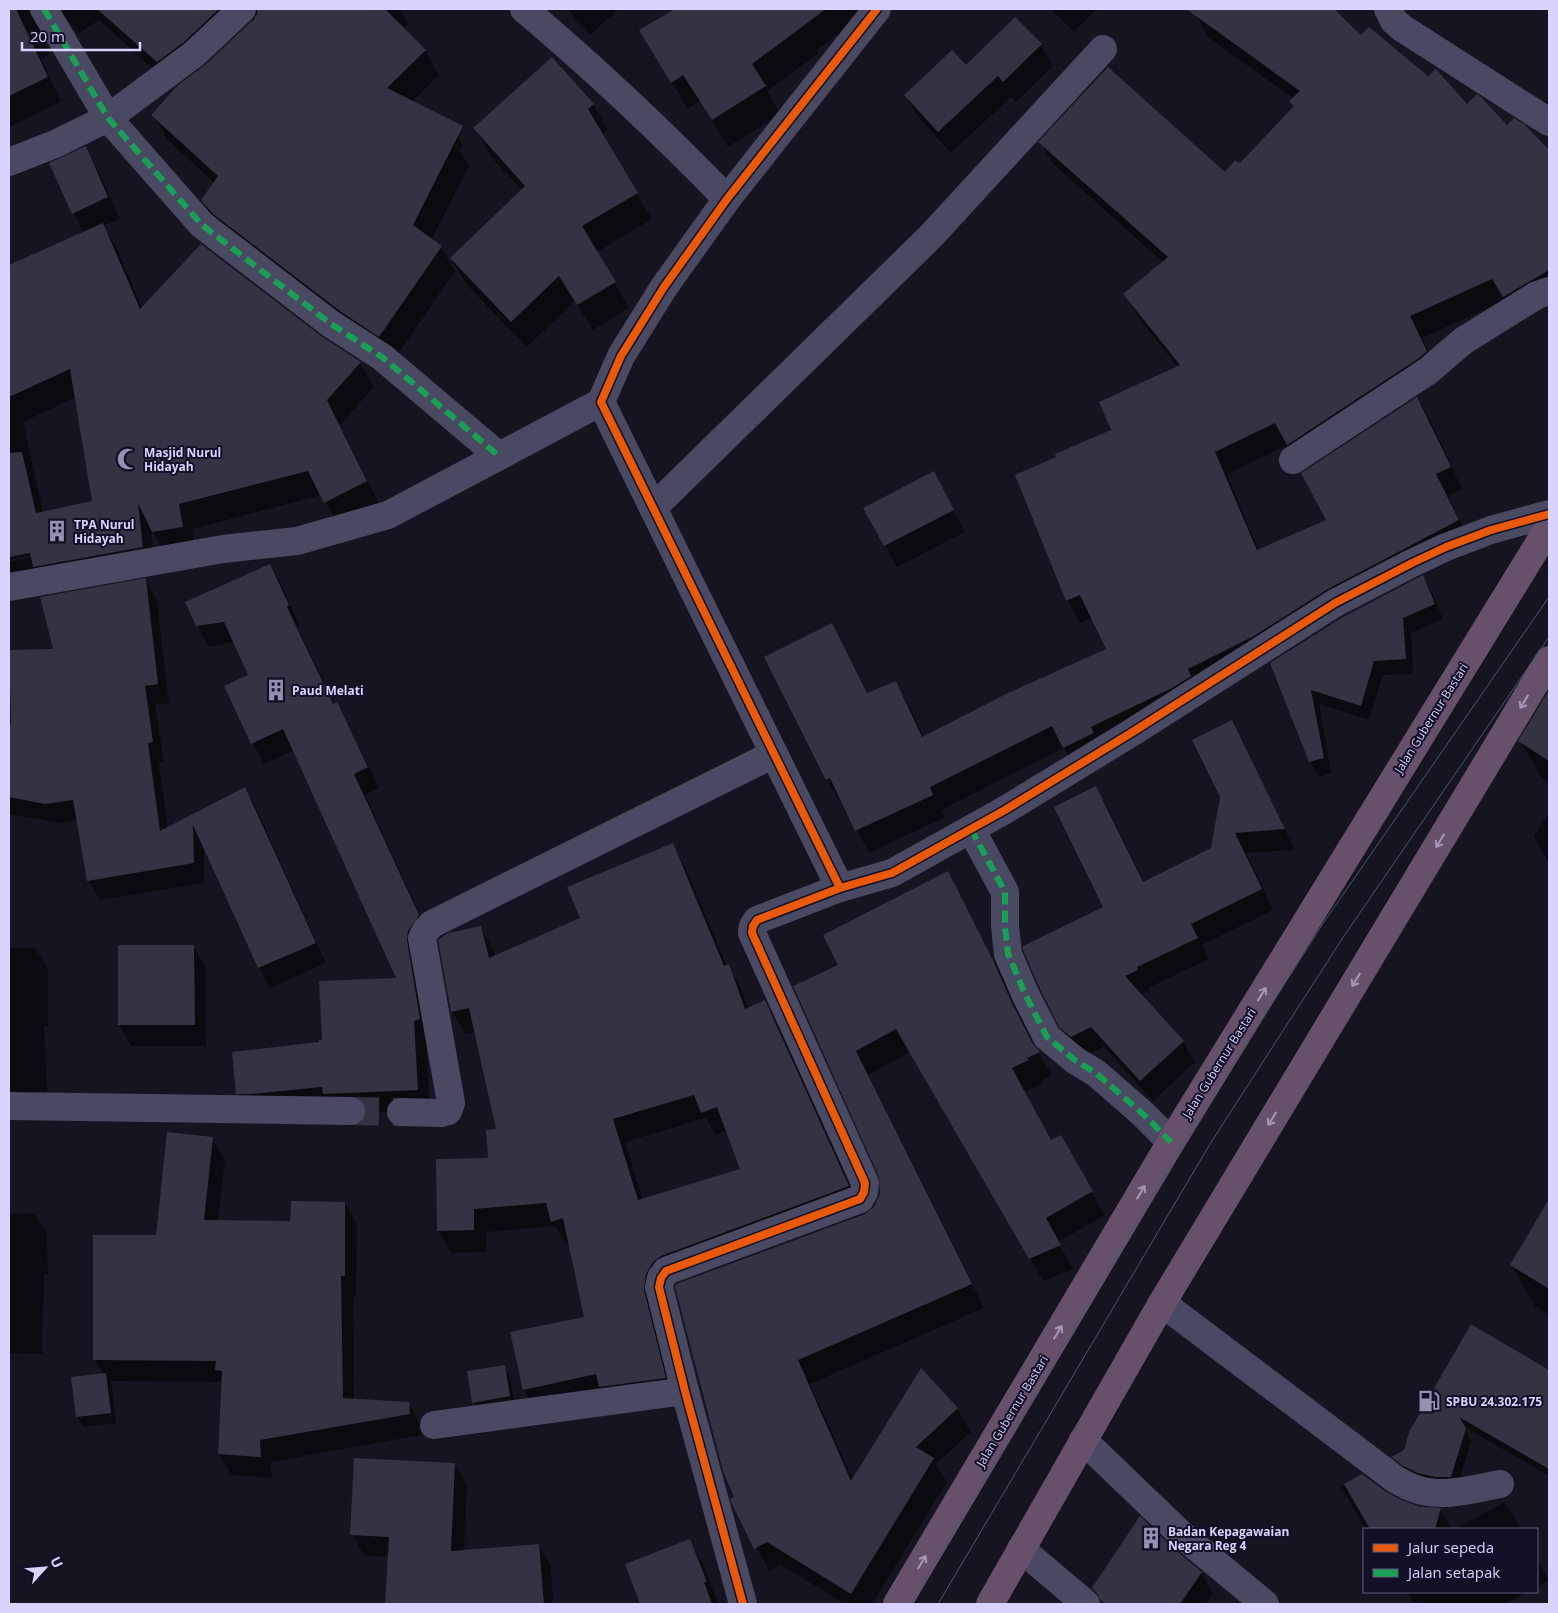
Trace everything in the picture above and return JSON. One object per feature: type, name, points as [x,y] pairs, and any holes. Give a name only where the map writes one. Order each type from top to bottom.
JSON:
[{"type":"highway","name":"Jalan Gubernur Bastari","points":[[897,1604],[1171,1142],[1549,527]]},
{"type":"highway","points":[[990,1604],[1162,1303],[1546,673]]},
{"type":"street","points":[[44,9],[108,118],[202,225],[331,324],[382,357],[499,456]]},
{"type":"street","points":[[9,162],[55,144],[108,118],[194,54],[242,9]]},
{"type":"street","points":[[524,9],[578,54],[650,121],[727,199]]},
{"type":"street","points":[[9,587],[223,549],[297,541],[388,515],[601,402],[626,348],[664,287],[727,199],[877,9]]},
{"type":"street","points":[[1388,9],[1394,21],[1402,28],[1549,122]]},
{"type":"street","points":[[654,508],[931,236],[1103,49]]},
{"type":"street","points":[[1292,460],[1428,371],[1464,341],[1537,295],[1549,291]]},
{"type":"street","points":[[601,402],[840,888]]},
{"type":"street","points":[[743,1604],[684,1390],[659,1287],[661,1278],[666,1271],[860,1199],[864,1192],[865,1183],[752,934],[753,926],[757,920],[840,888],[892,873],[1005,810],[1131,734],[1335,603],[1446,547],[1491,530],[1549,514]]},
{"type":"street","points":[[401,1112],[440,1113],[448,1111],[451,1103],[422,938],[432,924],[774,754]]},
{"type":"street","points":[[972,829],[1005,892],[1005,926],[1008,954],[1026,996],[1047,1037],[1096,1073],[1171,1142]]},
{"type":"street","points":[[9,1106],[351,1111]]},
{"type":"street","points":[[1162,1303],[1401,1482],[1414,1489],[1430,1492],[1457,1492],[1500,1484]]},
{"type":"street","points":[[434,1425],[684,1390]]},
{"type":"street","points":[[1083,1440],[1183,1536],[1265,1604]]},
{"type":"street","points":[[1021,1549],[1086,1604]]},
{"type":"building","points":[[9,9],[16,9],[48,77],[9,96]]},
{"type":"building","points":[[97,9],[219,9],[184,42],[157,62]]},
{"type":"building","points":[[257,9],[385,9],[426,50],[387,88],[463,126],[413,225],[442,246],[379,337],[340,311],[213,214],[201,200],[218,176],[151,115],[178,85],[205,65],[253,20],[257,14]]},
{"type":"building","points":[[675,9],[826,9],[752,64],[766,86],[712,120],[683,75],[671,83],[639,30]]},
{"type":"building","points":[[1186,9],[1334,9],[1361,35],[1369,27],[1428,76],[1436,69],[1467,104],[1477,94],[1507,125],[1514,118],[1524,124],[1549,150],[1549,270],[1503,297],[1492,279],[1410,316],[1427,351],[1287,445],[1275,423],[1215,452],[1257,550],[1326,520],[1301,473],[1417,397],[1451,467],[1436,474],[1459,520],[1328,589],[1254,636],[1188,669],[1191,676],[1172,688],[1091,727],[1094,733],[1063,748],[1052,726],[930,787],[933,795],[855,831],[830,778],[826,780],[764,657],[832,623],[867,693],[896,681],[922,737],[1008,693],[1106,649],[1080,595],[1066,601],[1015,475],[1056,457],[1055,454],[1111,430],[1099,402],[1180,365],[1123,294],[1168,257],[1038,142],[1108,67],[1225,172],[1235,160],[1240,163],[1294,106],[1289,101],[1300,91]]},
{"type":"building","points":[[1015,17],[1042,44],[1003,82],[998,76],[938,132],[904,95],[952,50],[966,65]]},
{"type":"building","points":[[552,57],[594,104],[588,109],[638,193],[582,226],[616,282],[577,305],[559,276],[511,322],[450,258],[525,186],[473,128]]},
{"type":"building","points":[[86,146],[108,197],[72,214],[49,163]]},
{"type":"building","points":[[103,223],[140,309],[201,244],[321,336],[361,362],[327,400],[367,481],[324,503],[308,471],[179,504],[183,527],[152,532],[138,503],[143,547],[33,567],[30,553],[9,557],[9,453],[22,452],[36,513],[92,501],[70,369],[9,397],[9,265]]},
{"type":"building","points":[[934,471],[954,510],[884,546],[863,508]]},
{"type":"building","points":[[270,564],[289,605],[287,607],[333,704],[337,702],[368,767],[354,774],[419,915],[408,931],[407,940],[420,1019],[414,1021],[418,1090],[323,1094],[322,1087],[236,1094],[232,1052],[319,1042],[319,1040],[322,1040],[319,981],[396,978],[283,729],[251,744],[224,686],[248,675],[224,622],[196,626],[185,602]]},
{"type":"building","points":[[1423,575],[1435,604],[1403,618],[1406,659],[1374,661],[1361,706],[1311,690],[1324,758],[1309,762],[1270,663],[1343,617]]},
{"type":"building","points":[[146,578],[158,684],[145,686],[153,742],[148,743],[160,831],[245,787],[316,943],[258,968],[193,825],[194,863],[87,881],[73,800],[45,804],[9,797],[9,724],[11,724],[9,650],[53,649],[40,597]]},
{"type":"building","points":[[1549,690],[1549,761],[1518,741]]},
{"type":"building","points":[[1232,720],[1285,829],[1235,833],[1262,889],[1191,924],[1198,938],[1137,967],[1138,970],[1125,976],[1184,1041],[1140,1081],[1091,1027],[1071,1037],[1059,1027],[1023,950],[1023,946],[1103,907],[1054,807],[1096,786],[1143,882],[1211,848],[1220,797],[1192,740]]},
{"type":"building","points":[[673,843],[724,966],[729,964],[745,1009],[765,1000],[849,1186],[661,1256],[653,1262],[646,1274],[644,1290],[666,1378],[599,1387],[596,1374],[523,1390],[510,1332],[584,1317],[563,1218],[551,1222],[546,1203],[474,1209],[474,1230],[437,1231],[436,1159],[488,1158],[486,1130],[496,1129],[469,1008],[451,1012],[438,940],[448,933],[481,926],[489,958],[580,918],[567,887]],"holes":[[[694,1095],[701,1113],[717,1107],[740,1169],[638,1200],[613,1119]]]},
{"type":"building","points":[[948,871],[993,960],[1012,1003],[1033,1044],[1040,1052],[1012,1068],[1051,1140],[1061,1135],[1093,1191],[1046,1218],[1061,1245],[1029,1259],[896,1029],[856,1051],[972,1284],[798,1360],[851,1481],[921,1368],[958,1408],[916,1447],[934,1458],[851,1594],[767,1542],[754,1549],[730,1499],[734,1497],[723,1471],[675,1287],[676,1284],[865,1214],[874,1207],[880,1194],[879,1177],[793,986],[838,965],[823,935]]},
{"type":"building","points":[[118,945],[194,945],[195,1025],[118,1025]]},
{"type":"building","points":[[167,1132],[213,1137],[204,1220],[290,1221],[291,1201],[345,1202],[345,1276],[341,1276],[343,1398],[409,1402],[410,1414],[260,1440],[261,1457],[218,1454],[222,1371],[215,1370],[216,1361],[93,1360],[93,1235],[156,1235]]},
{"type":"building","points":[[1549,1199],[1549,1289],[1510,1265]]},
{"type":"building","points":[[1471,1324],[1549,1370],[1549,1469],[1459,1417],[1466,1428],[1451,1477],[1435,1477],[1418,1473],[1403,1466],[1391,1457],[1404,1450],[1409,1432]]},
{"type":"building","points":[[505,1365],[510,1396],[472,1403],[467,1371]]},
{"type":"building","points":[[106,1373],[111,1413],[76,1417],[71,1377]]},
{"type":"building","points":[[354,1458],[455,1463],[451,1551],[539,1544],[544,1604],[385,1604],[389,1537],[350,1535]]},
{"type":"building","points":[[1362,1474],[1386,1492],[1402,1500],[1421,1507],[1441,1508],[1435,1528],[1369,1528],[1344,1484]]},
{"type":"building","name":"Badan Kepagawaian Negara Reg 4","points":[[1140,1516],[1172,1547],[1202,1572],[1180,1604],[1106,1604],[1101,1601],[1092,1588]]},
{"type":"building","points":[[690,1539],[707,1582],[704,1582],[712,1604],[640,1604],[625,1564]]},
{"type":"tunnel","points":[[351,1111],[401,1112]]},
{"type":"tram line","points":[[911,1604],[1190,1132],[1324,922],[1549,597]]},
{"type":"tram line","points":[[938,1604],[1210,1144],[1344,936],[1549,637]]},
{"type":"marked path","points":[[44,9],[108,118],[202,225],[331,324],[382,357],[499,456]]},
{"type":"marked path","points":[[971,829],[1005,892],[1005,926],[1008,954],[1026,996],[1047,1037],[1076,1061],[1096,1073],[1143,1114],[1171,1142]]},
{"type":"cycle path","points":[[840,888],[601,402],[621,356],[664,287],[727,199],[877,9]]},
{"type":"cycle path","points":[[743,1604],[685,1391],[659,1287],[661,1278],[666,1271],[860,1199],[864,1192],[865,1183],[752,933],[753,926],[757,920],[840,888],[892,873],[1005,810],[1131,733],[1335,603],[1446,547],[1491,530],[1549,514]]},
{"type":"place","name":"Masjid Nurul Hidayah","points":[[128,459]]},
{"type":"place","name":"TPA Nurul Hidayah","points":[[57,531]]},
{"type":"place","name":"Paud Melati","points":[[276,690]]},
{"type":"place","name":"SPBU 24.302.175","points":[[1429,1401]]},
{"type":"place","name":"Badan Kepagawaian Negara Reg 4","points":[[1151,1538]]}]
